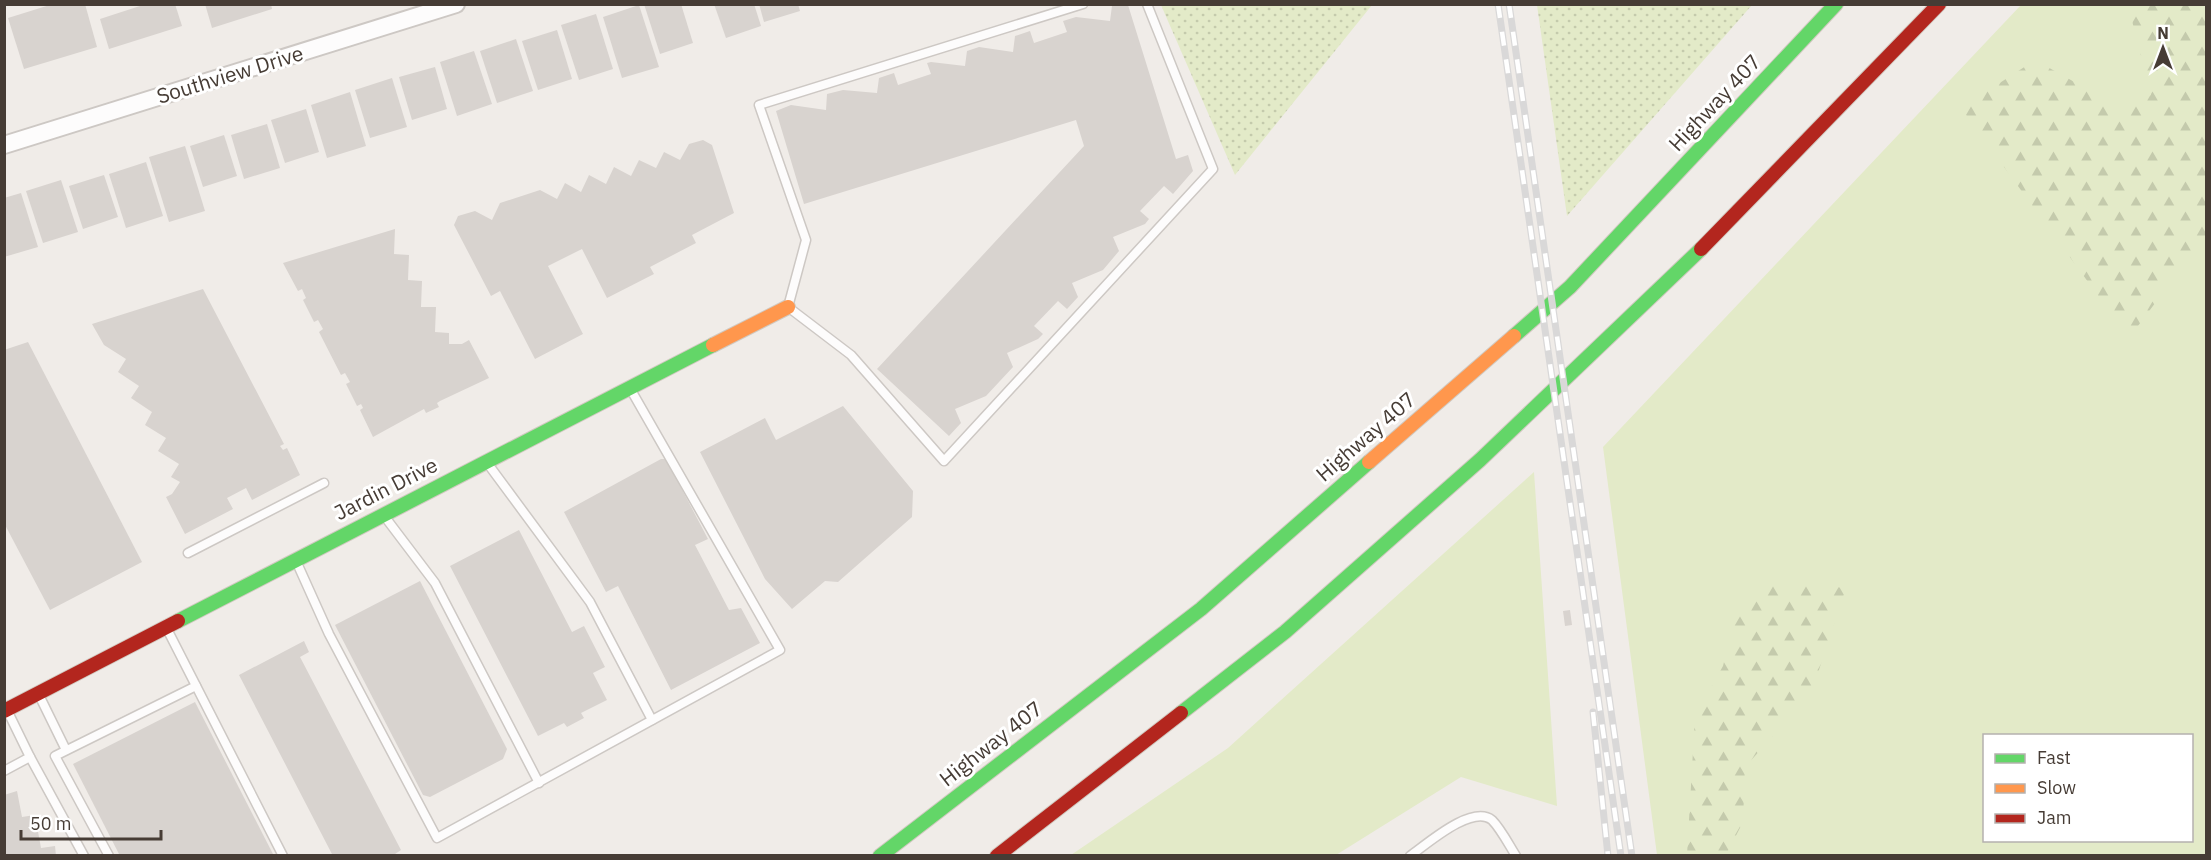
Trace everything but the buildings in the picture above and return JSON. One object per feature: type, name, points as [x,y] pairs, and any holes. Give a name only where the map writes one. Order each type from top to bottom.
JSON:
[{"type":"main road","name":"Highway 407","points":[[880,855],[1201,609],[1570,287],[1836,4]]},
{"type":"main road","points":[[997,855],[1285,632],[1480,460],[1732,219],[1940,4]]},
{"type":"main road","name":"Jardin Drive","points":[[5,710],[788,307]]},
{"type":"street","name":"Southview Drive","points":[[4,145],[456,4]]},
{"type":"lane","points":[[1083,4],[759,105],[806,240],[788,307],[851,355],[944,461],[1213,169],[1147,4]]},
{"type":"lane","points":[[296,559],[329,634],[436,838],[780,650],[630,387]]},
{"type":"lane","points":[[485,462],[590,602],[652,720]]},
{"type":"lane","points":[[188,553],[324,483]]},
{"type":"lane","points":[[383,514],[435,583],[539,783]]},
{"type":"lane","points":[[166,627],[283,855]]},
{"type":"lane","points":[[109,855],[55,756],[196,686]]},
{"type":"lane","points":[[39,694],[66,750]]},
{"type":"lane","points":[[5,710],[84,855]]},
{"type":"lane","points":[[4,771],[30,757]]},
{"type":"lane","points":[[1410,855],[1460,822],[1476,815],[1491,820],[1516,855]]},
{"type":"green space","points":[[1537,4],[1752,5],[1567,216]]},
{"type":"green space","points":[[1161,5],[1372,5],[1235,175]]},
{"type":"green space","points":[[2021,5],[2206,5],[2206,855],[1657,855],[1603,447]]},
{"type":"green space","points":[[2128,5],[2206,5],[2206,235],[2129,338],[1961,108],[2035,60],[2121,108],[2151,95]]},
{"type":"green space","points":[[1534,472],[1557,806],[1461,777],[1336,855],[1071,855],[1228,748]]},
{"type":"green space","points":[[1770,580],[1846,588],[1811,694],[1745,767],[1743,822],[1726,855],[1687,855],[1695,716],[1723,666],[1738,605]]},
{"type":"railway","points":[[1498,4],[1621,856]]},
{"type":"railway","points":[[1509,4],[1632,856]]},
{"type":"railway","points":[[1593,712],[1608,856]]},
{"type":"traffic: fast","points":[[1514,336],[1570,287],[1836,4]]},
{"type":"traffic: fast","points":[[1181,713],[1285,632],[1480,460],[1701,249]]},
{"type":"traffic: fast","points":[[178,621],[713,345]]},
{"type":"traffic: fast","points":[[880,856],[1201,609],[1369,462]]},
{"type":"traffic: slow","points":[[713,345],[788,307]]},
{"type":"traffic: slow","points":[[1369,462],[1514,336]]},
{"type":"traffic: jam","points":[[1701,249],[1939,4]]},
{"type":"traffic: jam","points":[[4,711],[178,621]]},
{"type":"traffic: jam","points":[[997,856],[1181,713]]}]
